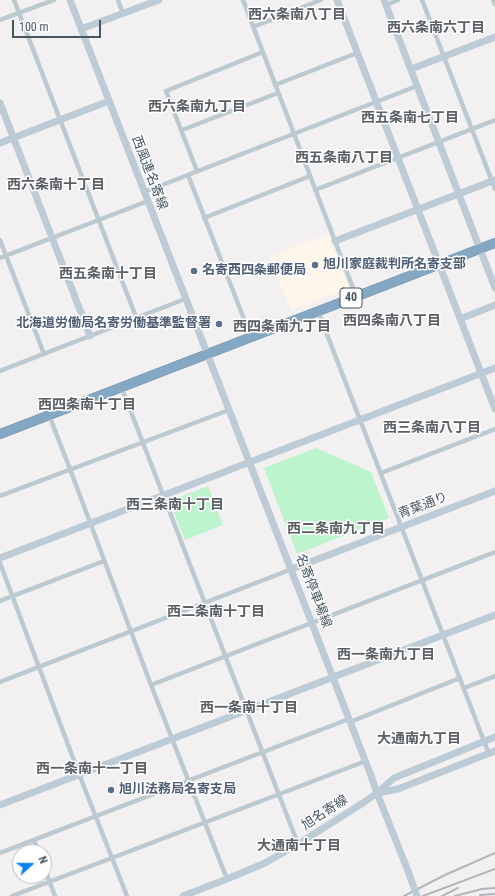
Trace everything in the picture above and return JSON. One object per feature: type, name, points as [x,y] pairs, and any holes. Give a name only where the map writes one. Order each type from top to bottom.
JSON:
[{"type":"highway","name":"40","points":[[0,434],[121,386],[495,243]]},
{"type":"street","points":[[14,0],[136,317]]},
{"type":"street","points":[[0,20],[54,0]]},
{"type":"street","name":"西風連名寄線","points":[[70,0],[207,354]]},
{"type":"street","points":[[118,0],[123,14]]},
{"type":"street","points":[[81,29],[159,0]]},
{"type":"street","points":[[243,0],[356,296]]},
{"type":"street","points":[[253,27],[321,0]]},
{"type":"street","points":[[337,0],[495,409]]},
{"type":"street","points":[[398,0],[385,2],[495,288]]},
{"type":"street","points":[[422,0],[472,129],[494,180],[495,188]]},
{"type":"street","points":[[493,0],[495,4]]},
{"type":"street","points":[[411,69],[495,36]]},
{"type":"street","points":[[197,171],[166,91],[263,52]]},
{"type":"street","points":[[275,85],[357,53]]},
{"type":"street","points":[[144,192],[417,86]]},
{"type":"street","points":[[182,130],[278,93]]},
{"type":"street","points":[[0,143],[109,101]]},
{"type":"street","points":[[0,103],[90,336]]},
{"type":"street","points":[[315,190],[495,120]]},
{"type":"street","points":[[188,175],[251,337]]},
{"type":"street","points":[[204,218],[310,176]]},
{"type":"street","points":[[335,242],[494,180]]},
{"type":"street","points":[[0,258],[148,201]]},
{"type":"street","points":[[0,240],[44,354]]},
{"type":"street","points":[[0,371],[185,299]]},
{"type":"street","points":[[460,319],[495,305]]},
{"type":"street","points":[[318,311],[443,635],[485,741],[492,752],[398,789],[377,793]]},
{"type":"street","name":"名寄停車場線","points":[[207,354],[313,623],[377,793]]},
{"type":"street","points":[[0,558],[495,368]]},
{"type":"street","points":[[121,386],[298,844]]},
{"type":"street","points":[[0,496],[230,410]]},
{"type":"street","points":[[49,414],[151,685],[227,879]]},
{"type":"street","points":[[381,473],[495,429]]},
{"type":"street","name":"青葉通り","points":[[292,569],[495,491]]},
{"type":"street","points":[[151,685],[495,552]]},
{"type":"street","points":[[0,601],[104,561]]},
{"type":"street","points":[[0,563],[127,896]]},
{"type":"street","points":[[0,682],[292,569]]},
{"type":"street","points":[[0,805],[495,615]]},
{"type":"street","points":[[464,688],[495,676]]},
{"type":"street","points":[[0,853],[460,678]]},
{"type":"street","points":[[377,793],[394,778],[495,738]]},
{"type":"street","points":[[52,881],[366,761]]},
{"type":"street","points":[[377,793],[418,896]]},
{"type":"street","name":"旭名寄線","points":[[183,896],[265,862],[298,844],[377,793]]},
{"type":"street","points":[[34,840],[35,844]]},
{"type":"street","points":[[12,896],[45,884]]},
{"type":"street","points":[[51,884],[55,896]]},
{"type":"shaded area","points":[[328,234],[349,288],[291,311],[270,257]]},
{"type":"green space","points":[[316,448],[371,472],[389,518],[297,554],[264,468]]},
{"type":"green space","points":[[208,486],[223,525],[185,540],[169,501]]},
{"type":"railway","points":[[404,896],[445,875],[495,853]]},
{"type":"railway","points":[[423,896],[495,869]]},
{"type":"railway","points":[[442,896],[458,888]]},
{"type":"railway","points":[[455,896],[482,889],[495,888]]},
{"type":"railway","points":[[480,895],[495,894]]},
{"type":"place","name":"旭川家庭裁判所名寄支部","points":[[315,265]]},
{"type":"place","name":"名寄西四条郵便局","points":[[194,271]]},
{"type":"place","name":"北海道労働局名寄労働基準監督署","points":[[219,324]]},
{"type":"place","name":"旭川法務局名寄支局","points":[[111,790]]},
{"type":"district","name":"西六条南八丁目","points":[[297,15]]},
{"type":"district","name":"西六条南六丁目","points":[[436,28]]},
{"type":"district","name":"西六条南九丁目","points":[[197,107]]},
{"type":"district","name":"西五条南七丁目","points":[[410,118]]},
{"type":"district","name":"西五条南八丁目","points":[[344,158]]},
{"type":"district","name":"西六条南十丁目","points":[[56,185]]},
{"type":"district","name":"西五条南十丁目","points":[[108,274]]},
{"type":"district","name":"西四条南八丁目","points":[[392,321]]},
{"type":"district","name":"西四条南九丁目","points":[[282,327]]},
{"type":"district","name":"西四条南十丁目","points":[[87,405]]},
{"type":"district","name":"西三条南八丁目","points":[[432,428]]},
{"type":"district","name":"西三条南十丁目","points":[[175,505]]},
{"type":"district","name":"西二条南九丁目","points":[[336,529]]},
{"type":"district","name":"西二条南十丁目","points":[[216,612]]},
{"type":"district","name":"西一条南九丁目","points":[[386,655]]},
{"type":"district","name":"西一条南十丁目","points":[[249,708]]},
{"type":"district","name":"大通南九丁目","points":[[419,739]]},
{"type":"district","name":"西一条南十一丁目","points":[[92,769]]},
{"type":"district","name":"大通南十丁目","points":[[299,846]]}]
